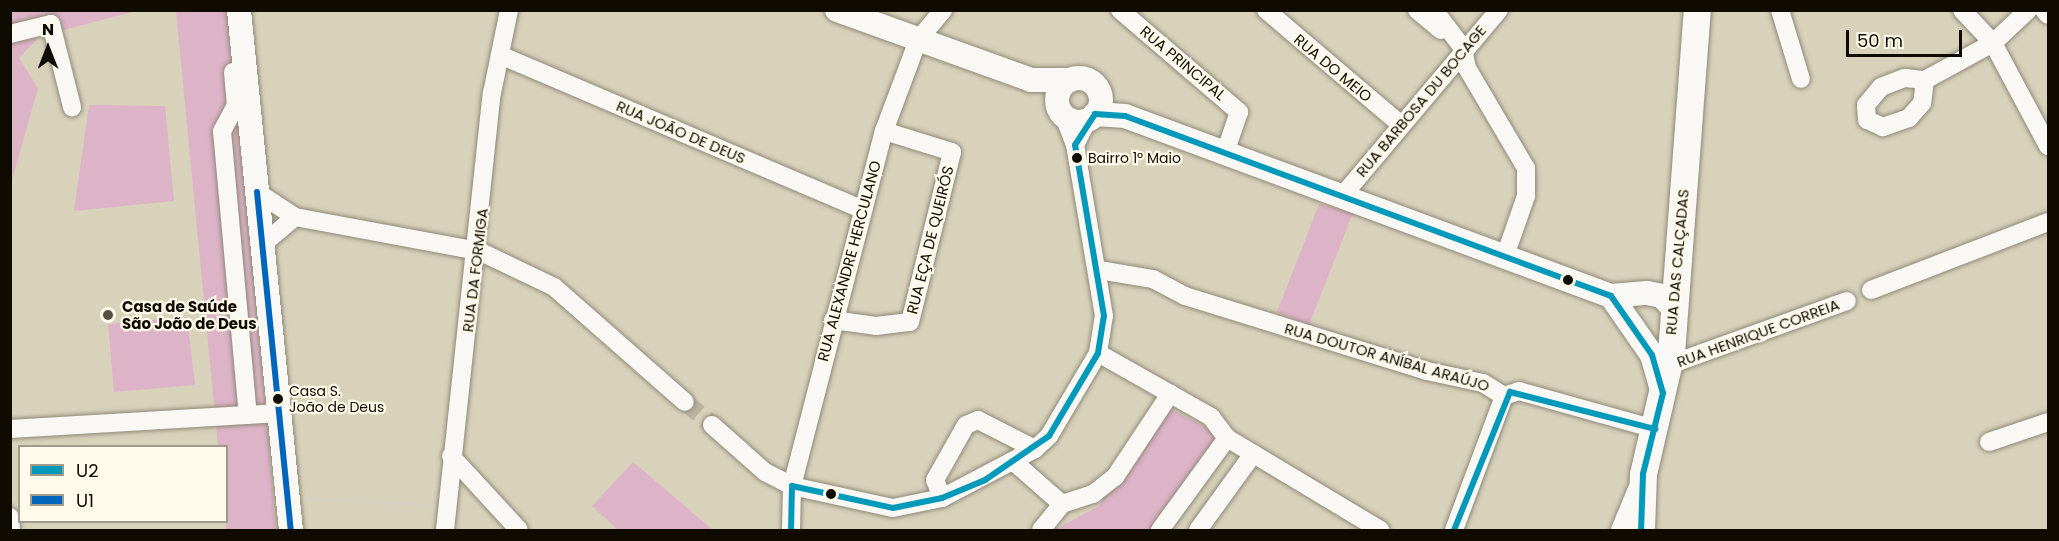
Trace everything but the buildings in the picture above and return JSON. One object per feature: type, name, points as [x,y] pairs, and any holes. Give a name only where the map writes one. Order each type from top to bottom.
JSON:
[{"type":"main road","name":"RUA DAS CALÇADAS","points":[[1641,531],[1643,474],[1669,365],[1670,320],[1677,275],[1697,10]]},
{"type":"main road","name":"RUA DAS CALÇADAS","points":[[1643,474],[1656,531]]},
{"type":"street","points":[[239,10],[291,531]]},
{"type":"street","name":"RUA DA FORMIGA","points":[[445,531],[451,456],[479,251],[500,55],[509,10]]},
{"type":"street","points":[[837,10],[1031,80],[1083,78],[1125,116]]},
{"type":"street","name":"RUA ALEXANDRE HERCULANO","points":[[791,531],[792,486],[861,209],[884,131],[918,40],[943,10]]},
{"type":"street","name":"RUA PRINCIPAL","points":[[1120,10],[1239,112],[1225,153]]},
{"type":"street","name":"RUA DO MEIO","points":[[1266,10],[1401,125]]},
{"type":"street","points":[[1417,10],[1463,48]]},
{"type":"street","points":[[1434,10],[1463,48],[1467,68],[1526,168],[1526,196],[1506,254]]},
{"type":"street","name":"RUA BARBOSA DU BOCAGE","points":[[1344,194],[1463,48],[1500,10]]},
{"type":"street","points":[[1780,10],[1801,79]]},
{"type":"street","points":[[1962,10],[1993,43],[2049,146]]},
{"type":"street","points":[[1925,80],[1993,43],[2028,10]]},
{"type":"street","points":[[2044,10],[2049,15]]},
{"type":"street","points":[[10,34],[49,17],[72,107]]},
{"type":"street","name":"RUA JOÃO DE DEUS","points":[[500,55],[861,209]]},
{"type":"street","points":[[233,72],[236,105],[222,131],[248,415]]},
{"type":"street","points":[[1031,80],[1062,112],[1092,117],[1125,116],[1344,194],[1611,296],[1647,293],[1662,296],[1670,320],[1656,339],[1637,333]]},
{"type":"street","points":[[712,425],[765,472],[792,486],[893,508],[942,498],[1014,462],[1050,436],[1098,353],[1104,316],[1099,270],[1075,145],[1058,95],[1070,80]]},
{"type":"street","points":[[1075,145],[1092,117],[1099,91]]},
{"type":"street","name":"RUA EÇA DE QUEIRÓS","points":[[833,320],[876,326],[910,322],[952,152],[884,131]]},
{"type":"street","points":[[257,192],[296,217],[479,251],[554,287],[686,402]]},
{"type":"street","points":[[263,244],[296,217]]},
{"type":"street","points":[[1871,290],[2049,222]]},
{"type":"street","name":"RUA DOUTOR ANÍBAL ARAÚJO","points":[[1099,270],[1153,279],[1185,296],[1427,371],[1483,383],[1504,396],[1454,531]]},
{"type":"street","points":[[1637,333],[1637,301],[1677,275]]},
{"type":"street","points":[[1611,296],[1652,355],[1663,393]]},
{"type":"street","name":"RUA HENRIQUE CORREIA","points":[[1669,365],[1846,301]]},
{"type":"street","points":[[1098,353],[1211,417],[1227,438],[1380,531]]},
{"type":"street","points":[[1504,396],[1519,390],[1655,429]]},
{"type":"street","points":[[1041,531],[1062,504],[1093,494],[1115,477],[1170,394]]},
{"type":"street","points":[[10,429],[279,412]]},
{"type":"street","points":[[942,498],[935,480],[966,424],[978,420],[1035,449]]},
{"type":"street","points":[[1989,442],[2049,422]]},
{"type":"street","points":[[1160,531],[1227,438]]},
{"type":"street","points":[[1198,531],[1252,454]]},
{"type":"street","points":[[451,456],[519,531]]},
{"type":"street","points":[[1014,462],[1062,504]]},
{"type":"street","points":[[1620,531],[1643,474]]},
{"type":"street","points":[[10,517],[12,531]]},
{"type":"path","points":[[288,497],[447,506]]},
{"type":"shaded area","points":[[10,11],[137,11],[40,36],[19,58],[38,88],[11,184]]},
{"type":"shaded area","points":[[176,11],[231,11],[276,530],[226,530],[226,523],[228,523],[228,445],[218,445]]},
{"type":"shaded area","points":[[89,105],[165,106],[174,201],[74,211]]},
{"type":"shaded area","points":[[1319,204],[1353,213],[1309,325],[1277,312]]},
{"type":"shaded area","points":[[187,317],[195,385],[114,392],[108,324]]},
{"type":"shaded area","points":[[1163,405],[1227,438],[1160,530],[1054,530],[1099,506]]},
{"type":"shaded area","points":[[633,462],[713,530],[618,530],[592,506]]},
{"type":"tunnel","points":[[685,402],[712,425]]},
{"type":"transit line","name":"U2","points":[[791,530],[792,486],[893,508],[942,498],[985,480],[1049,436],[1098,353],[1104,316],[1075,145],[1095,114],[1125,116],[1611,296],[1652,355],[1663,393],[1643,474],[1641,530]]},
{"type":"transit line","name":"U1","points":[[257,192],[291,530]]},
{"type":"transit line","name":"U2","points":[[1454,530],[1510,392],[1655,429]]},
{"type":"place","name":"Bairro 1º Maio","points":[[1077,158]]},
{"type":"place","name":"Casa de Saúde São João de Deus","points":[[108,315]]},
{"type":"place","name":"Casa S. João de Deus","points":[[278,399]]}]
